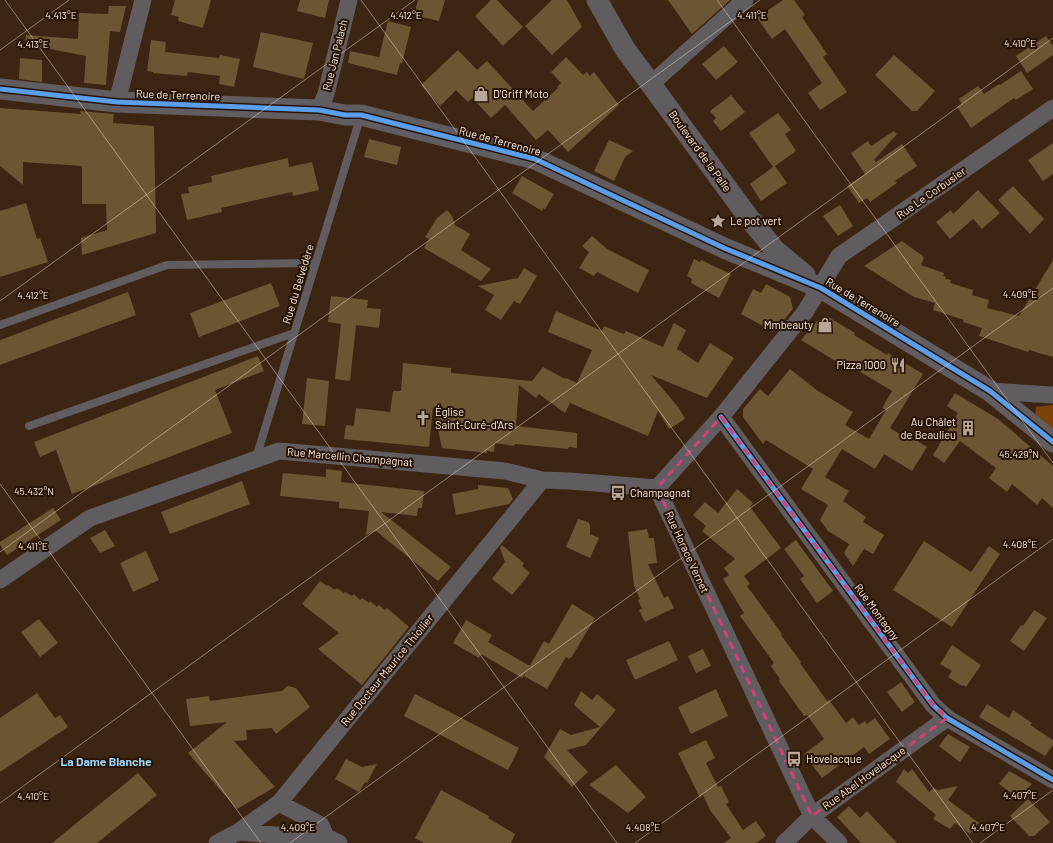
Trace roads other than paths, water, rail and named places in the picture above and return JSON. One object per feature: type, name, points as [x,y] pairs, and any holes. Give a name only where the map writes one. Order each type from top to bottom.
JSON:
[{"type":"street","points":[[117,102],[143,0]]},
{"type":"street","name":"Rue Jan Palach","points":[[319,110],[326,94],[349,0]]},
{"type":"street","name":"Boulevard de la Palle","points":[[597,0],[625,49],[749,218],[775,250],[821,288]]},
{"type":"street","points":[[651,84],[745,0]]},
{"type":"street","name":"Rue de Terrenoire","points":[[0,89],[117,102],[319,110],[345,115],[361,115],[535,159],[724,248],[821,288],[990,390],[1053,442]]},
{"type":"street","name":"Rue Le Corbusier","points":[[821,288],[839,256],[1053,108]]},
{"type":"street","points":[[657,488],[721,417],[805,312],[821,288]]},
{"type":"street","points":[[990,390],[1053,395]]},
{"type":"street","name":"Rue Montagny","points":[[721,417],[933,705],[947,718],[1053,780]]},
{"type":"street","name":"Rue Marcellin Champagnat","points":[[0,580],[90,518],[279,450],[505,471],[542,480],[657,488]]},
{"type":"street","name":"Rue Docteur Maurice Thiollier","points":[[217,843],[238,832],[279,802],[542,480]]},
{"type":"street","name":"Rue Horace Vernet","points":[[657,488],[812,816],[839,843]]},
{"type":"street","name":"Rue Abel Hovelacque","points":[[784,843],[812,816],[947,718]]},
{"type":"street","points":[[279,802],[321,825],[333,840]]},
{"type":"street","points":[[238,832],[288,836],[314,840],[333,840]]},
{"type":"lane","name":"Rue du Belvédère","points":[[256,459],[361,115]]},
{"type":"lane","points":[[0,325],[167,265],[315,263]]},
{"type":"lane","points":[[29,426],[294,333]]},
{"type":"place","name":"D'Griff Moto","points":[[481,94]]},
{"type":"place","name":"Le pot vert","points":[[718,221]]},
{"type":"place","name":"Mmbeauty","points":[[825,325]]},
{"type":"place","name":"Pizza 1000","points":[[898,365]]},
{"type":"place","name":"Église Saint-Curé-d'Ars","points":[[423,418]]},
{"type":"place","name":"Au Châlet de Beaulieu","points":[[968,428]]},
{"type":"place","name":"Champagnat","points":[[618,493]]},
{"type":"place","name":"Hovelacque","points":[[794,759]]},
{"type":"district","name":"La Dame Blanche","points":[[106,762]]}]
